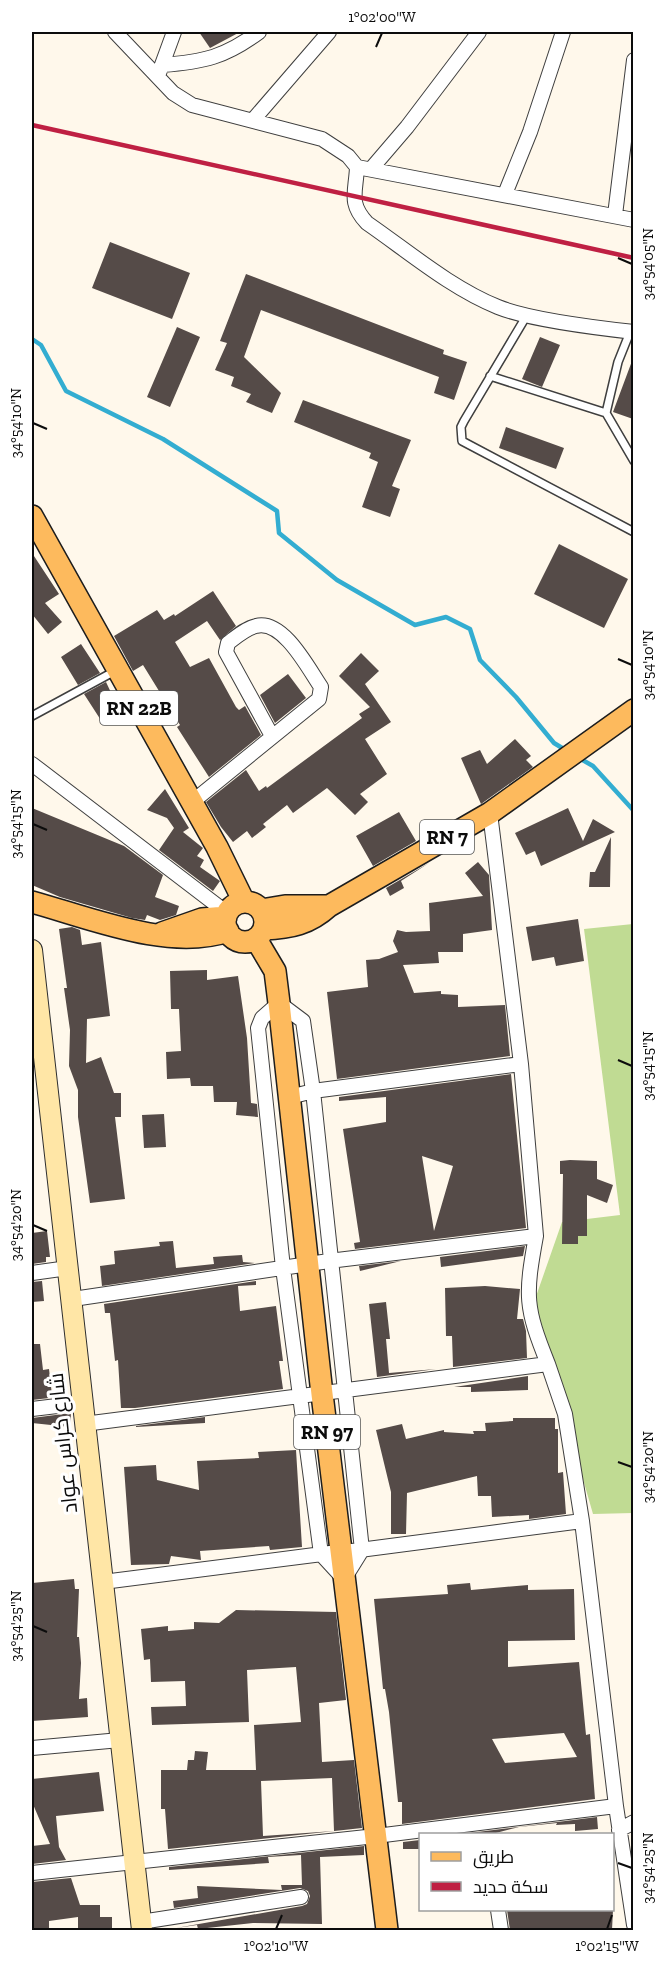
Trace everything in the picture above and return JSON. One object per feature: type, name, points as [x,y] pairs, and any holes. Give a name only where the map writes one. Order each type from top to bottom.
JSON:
[{"type":"main road","name":"RN 22B","points":[[32,516],[235,880],[244,920]]},
{"type":"main road","name":"RN 7","points":[[32,902],[155,935],[201,919],[244,920],[297,926],[490,813],[559,761],[633,710]]},
{"type":"main road","name":"RN 97","points":[[244,920],[275,971],[290,1097],[319,1262],[322,1394],[352,1551],[344,1579],[387,1930]]},
{"type":"street","points":[[115,32],[160,72],[173,93],[192,105],[322,139],[364,168],[633,220]]},
{"type":"street","points":[[160,72],[174,32]]},
{"type":"street","points":[[160,72],[224,55],[259,32]]},
{"type":"street","points":[[253,120],[329,32]]},
{"type":"street","points":[[479,32],[407,127],[364,168],[353,195],[357,213],[367,224],[468,292],[499,308],[527,315],[632,332]]},
{"type":"street","points":[[505,194],[563,32]]},
{"type":"street","points":[[615,215],[628,150],[633,60]]},
{"type":"street","points":[[191,803],[319,699],[321,687],[290,641],[283,634],[262,625],[253,626],[228,643],[226,652],[272,736]]},
{"type":"street","points":[[32,764],[244,920]]},
{"type":"street","points":[[490,813],[521,1064],[536,1236],[528,1281],[528,1302],[532,1323],[565,1414],[582,1521],[619,1830],[633,1925]]},
{"type":"street","name":"شارع كراس عواد","points":[[32,950],[39,1103],[73,1299],[84,1424],[142,1926]]},
{"type":"street","points":[[344,1579],[321,1554],[283,1268],[258,1028],[262,1018],[279,1003],[303,1022],[313,1091],[319,1262],[344,1392],[352,1551]]},
{"type":"street","points":[[290,1097],[313,1091],[521,1064]]},
{"type":"street","points":[[73,1299],[319,1262],[536,1236]]},
{"type":"street","points":[[32,1273],[68,1268]]},
{"type":"street","points":[[84,1424],[548,1364]]},
{"type":"street","points":[[32,1409],[82,1403]]},
{"type":"street","points":[[103,1582],[582,1521]]},
{"type":"street","points":[[32,1748],[120,1740]]},
{"type":"street","points":[[32,1873],[376,1836],[489,1828],[616,1806]]},
{"type":"street","points":[[619,1830],[633,1822]]},
{"type":"street","points":[[142,1926],[300,1897]]},
{"type":"street","points":[[498,1911],[501,1930]]},
{"type":"lane","points":[[527,315],[461,427],[462,441],[633,532]]},
{"type":"lane","points":[[632,332],[618,362],[606,413],[633,461]]},
{"type":"lane","points":[[490,376],[606,413]]},
{"type":"lane","points":[[32,716],[117,670]]},
{"type":"green space","points":[[633,924],[633,1513],[593,1514],[533,1305],[562,1222],[620,1215],[584,929]]},
{"type":"building","points":[[199,32],[240,32],[210,48]]},
{"type":"building","points":[[110,242],[190,273],[172,319],[92,288]]},
{"type":"building","points":[[246,274],[444,350],[443,354],[467,362],[454,400],[434,393],[439,377],[261,310],[244,357],[281,393],[272,413],[246,402],[251,394],[231,386],[234,377],[215,370],[227,343],[220,341]]},
{"type":"building","points":[[177,327],[200,337],[170,407],[147,397]]},
{"type":"building","points":[[540,337],[560,345],[542,387],[522,379]]},
{"type":"building","points":[[633,361],[633,419],[613,412]]},
{"type":"building","points":[[303,400],[411,440],[392,486],[400,489],[390,517],[362,507],[378,462],[369,458],[371,453],[294,422]]},
{"type":"building","points":[[506,427],[564,448],[556,469],[499,448]]},
{"type":"building","points":[[559,544],[628,579],[604,628],[534,594]]},
{"type":"building","points":[[32,553],[59,594],[45,603],[62,622],[48,634],[32,614]]},
{"type":"building","points":[[213,591],[236,626],[220,640],[207,621],[175,642],[190,667],[209,658],[236,707],[239,710],[245,706],[261,735],[209,777],[177,727],[180,725],[143,665],[133,671],[114,636],[157,610],[164,620],[174,614],[175,616]]},
{"type":"building","points":[[81,644],[100,673],[78,685],[61,657]]},
{"type":"building","points":[[361,653],[379,671],[365,684],[391,722],[365,739],[387,774],[360,794],[368,802],[355,815],[327,788],[293,813],[287,805],[263,824],[266,827],[252,838],[247,831],[233,842],[206,802],[246,770],[259,791],[266,786],[267,788],[362,718],[359,714],[370,707],[339,676]]},
{"type":"building","points":[[288,674],[306,698],[275,723],[260,695]]},
{"type":"building","points":[[106,682],[122,716],[104,725],[84,694]]},
{"type":"building","points":[[515,739],[531,756],[526,760],[533,767],[481,804],[461,758],[480,750],[487,764]]},
{"type":"building","points":[[165,789],[189,828],[183,832],[203,848],[197,856],[204,860],[200,867],[220,881],[213,891],[159,850],[174,828],[167,818],[147,810]]},
{"type":"building","points":[[32,808],[124,846],[163,875],[155,897],[179,906],[176,915],[160,920],[147,915],[145,920],[132,918],[60,897],[32,885]]},
{"type":"building","points":[[568,808],[583,841],[593,819],[615,832],[541,866],[535,851],[526,855],[515,833]]},
{"type":"building","points":[[399,812],[416,841],[373,866],[356,836]]},
{"type":"building","points":[[611,837],[610,887],[589,887],[590,872],[595,872]]},
{"type":"building","points":[[478,862],[489,875],[492,930],[463,934],[463,952],[438,952],[439,963],[403,965],[414,993],[441,991],[441,994],[458,995],[458,1007],[505,1005],[510,1056],[337,1079],[327,992],[368,987],[366,960],[379,959],[398,952],[393,941],[397,930],[430,931],[429,903],[483,896],[465,873]]},
{"type":"building","points":[[429,863],[401,881],[404,888],[390,896],[386,888]]},
{"type":"building","points":[[578,919],[584,961],[556,966],[554,957],[532,961],[526,927]]},
{"type":"building","points":[[72,927],[80,930],[82,945],[101,942],[110,1016],[87,1019],[86,1063],[101,1057],[114,1093],[121,1093],[121,1117],[115,1117],[125,1199],[90,1203],[78,1117],[78,1090],[69,1066],[70,1030],[64,988],[67,988],[59,929]]},
{"type":"building","points":[[207,970],[207,980],[238,976],[247,1038],[251,1103],[257,1104],[258,1117],[236,1115],[237,1102],[214,1102],[213,1086],[191,1086],[190,1078],[167,1079],[166,1052],[181,1051],[179,1009],[171,1009],[170,971]]},
{"type":"building","points":[[511,1074],[526,1228],[355,1249],[354,1243],[360,1242],[343,1129],[386,1122],[386,1097],[339,1101],[339,1097]],"holes":[[[422,1156],[453,1166],[434,1231]]]},
{"type":"building","points":[[164,1114],[166,1147],[144,1148],[142,1115]]},
{"type":"building","points":[[560,1161],[597,1161],[597,1179],[613,1185],[607,1203],[587,1195],[587,1236],[578,1236],[578,1244],[562,1244],[563,1174],[560,1174]]},
{"type":"building","points":[[47,1231],[50,1257],[46,1257],[46,1262],[32,1264],[32,1233]]},
{"type":"building","points":[[173,1241],[176,1268],[214,1264],[213,1257],[226,1256],[242,1255],[243,1262],[255,1263],[102,1286],[100,1266],[115,1264],[114,1251],[160,1246],[159,1242]]},
{"type":"building","points":[[525,1246],[523,1256],[441,1267],[440,1257]]},
{"type":"building","points":[[401,1261],[360,1271],[359,1266]]},
{"type":"building","points":[[42,1281],[44,1301],[32,1302],[32,1282]]},
{"type":"building","points":[[256,1281],[256,1285],[238,1286],[240,1311],[276,1306],[283,1361],[279,1361],[283,1389],[121,1408],[118,1360],[115,1361],[110,1313],[105,1313],[104,1304]]},
{"type":"building","points":[[485,1286],[520,1289],[517,1319],[523,1319],[527,1358],[453,1367],[452,1336],[446,1336],[445,1288]]},
{"type":"building","points":[[386,1302],[390,1339],[386,1339],[389,1373],[436,1369],[377,1377],[369,1304]]},
{"type":"building","points":[[32,1344],[40,1344],[43,1370],[49,1369],[52,1395],[58,1394],[58,1397],[32,1400]]},
{"type":"building","points":[[528,1376],[528,1390],[471,1392],[471,1387],[454,1387]]},
{"type":"building","points":[[71,1413],[70,1427],[32,1423],[32,1418]]},
{"type":"building","points":[[205,1417],[205,1423],[136,1427],[136,1426]]},
{"type":"building","points":[[513,1418],[555,1418],[555,1429],[558,1429],[558,1473],[563,1472],[566,1514],[529,1519],[529,1515],[492,1517],[491,1496],[478,1496],[477,1476],[407,1493],[406,1534],[391,1534],[391,1492],[376,1430],[402,1424],[406,1439],[444,1430],[444,1432],[474,1434],[473,1431],[486,1431],[485,1423],[513,1421]]},
{"type":"building","points":[[296,1450],[302,1547],[270,1550],[269,1546],[200,1551],[201,1560],[171,1556],[169,1564],[131,1565],[124,1467],[156,1465],[157,1480],[199,1490],[197,1461],[259,1458],[258,1452]]},
{"type":"building","points":[[74,1579],[75,1589],[79,1589],[77,1637],[79,1637],[81,1663],[79,1699],[87,1698],[88,1717],[32,1721],[32,1583]]},
{"type":"building","points":[[470,1583],[471,1590],[528,1585],[528,1590],[574,1589],[575,1640],[508,1641],[508,1667],[579,1662],[586,1735],[590,1734],[595,1799],[402,1824],[402,1802],[398,1802],[374,1599],[448,1594],[447,1585]],"holes":[[[564,1733],[577,1757],[505,1763],[492,1739]]]},
{"type":"building","points":[[236,1610],[336,1612],[346,1700],[319,1703],[322,1762],[354,1760],[362,1828],[168,1849],[165,1809],[161,1809],[161,1770],[187,1770],[188,1760],[194,1760],[195,1751],[208,1752],[206,1770],[256,1770],[254,1725],[301,1722],[296,1667],[247,1670],[249,1722],[152,1725],[151,1707],[186,1706],[185,1681],[151,1682],[150,1659],[144,1660],[141,1629],[168,1626],[168,1631],[194,1629],[194,1622],[219,1623]],"holes":[[[332,1778],[334,1831],[263,1836],[261,1781]]]},
{"type":"building","points":[[99,1772],[104,1811],[56,1816],[59,1847],[66,1860],[32,1864],[32,1846],[50,1844],[32,1802],[32,1779]]},
{"type":"building","points":[[597,1817],[598,1829],[575,1831],[575,1824],[556,1825],[557,1823],[519,1827],[496,1833],[469,1833]]},
{"type":"building","points":[[419,1840],[419,1849],[403,1849],[403,1842]]},
{"type":"building","points":[[364,1846],[364,1855],[320,1857],[322,1924],[253,1923],[198,1929],[197,1925],[176,1928],[302,1906],[307,1904],[310,1896],[308,1891],[300,1888],[174,1908],[173,1901],[198,1898],[197,1886],[282,1890],[281,1885],[302,1885],[301,1855],[268,1857],[269,1863],[169,1870],[169,1867]]},
{"type":"building","points":[[71,1878],[80,1905],[100,1905],[100,1917],[112,1917],[112,1930],[78,1930],[78,1917],[49,1921],[49,1930],[32,1930],[32,1882]]},
{"type":"building","points":[[507,1911],[613,1911],[612,1930],[510,1930]]},
{"type":"waterway","points":[[32,339],[41,345],[66,391],[163,439],[277,511],[279,533],[337,580],[415,625],[446,617],[470,629],[480,660],[516,697],[554,743],[567,751]]},
{"type":"waterway","points":[[579,758],[593,766],[634,811]]},
{"type":"railway","points":[[32,125],[634,258]]}]
